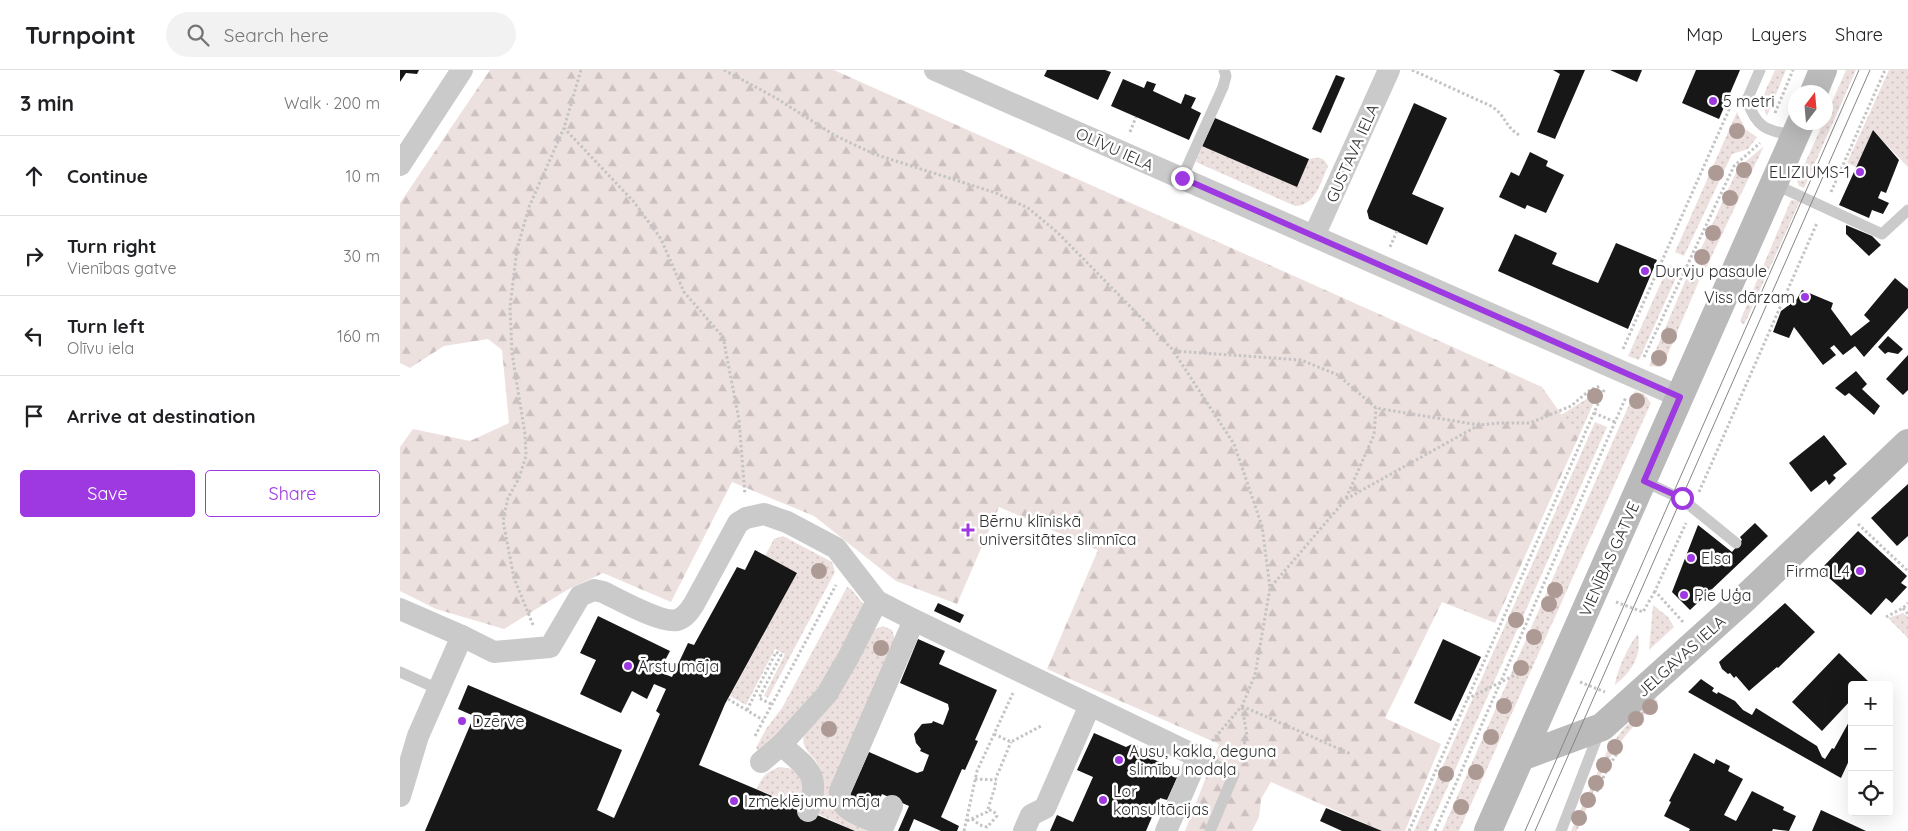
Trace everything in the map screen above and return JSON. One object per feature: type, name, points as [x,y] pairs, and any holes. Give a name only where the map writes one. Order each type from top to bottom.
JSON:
[{"type":"main road","points":[[1817,85],[1823,70]]},
{"type":"main road","name":"VIENĪBAS GATVE","points":[[1488,831],[1798,130]]},
{"type":"main road","name":"JELGAVAS IELA","points":[[1521,756],[1602,727],[1799,548],[1908,443]]},
{"type":"street","points":[[400,165],[462,70]]},
{"type":"street","name":"OLĪVU IELA","points":[[935,70],[1680,397]]},
{"type":"street","name":"GUSTAVA IELA","points":[[1314,236],[1389,70]]},
{"type":"street","points":[[400,609],[494,652],[550,647],[580,596],[594,590],[603,592],[665,620],[678,620],[694,604],[738,523],[746,518],[764,514],[787,522],[836,548],[877,601],[914,620],[943,626],[1022,672],[1198,757],[1166,831]]},
{"type":"street","points":[[761,762],[781,746],[826,694],[848,658],[877,601]]},
{"type":"street","points":[[892,806],[884,825],[846,808],[839,797],[914,620]]},
{"type":"street","points":[[400,796],[409,732],[438,689],[462,636]]},
{"type":"street","points":[[1024,831],[1031,815],[1045,808],[1090,706]]},
{"type":"street","points":[[781,746],[802,763],[810,773],[814,789],[808,811]]},
{"type":"lane","points":[[1182,178],[1223,87],[1226,76],[1224,70]]},
{"type":"lane","points":[[1760,70],[1747,100],[1753,118],[1768,130],[1788,129]]},
{"type":"lane","points":[[1774,184],[1882,234],[1908,210]]},
{"type":"lane","points":[[1644,481],[1682,498],[1736,542]]},
{"type":"lane","points":[[400,672],[438,689]]},
{"type":"lane","points":[[1561,831],[1602,727]]},
{"type":"lane","points":[[1198,757],[1234,774],[1210,831]]},
{"type":"path","points":[[550,647],[533,625],[514,578],[503,521],[508,498],[519,478],[526,456],[526,434],[512,353],[510,306],[517,249],[528,207],[564,128],[581,71],[586,70]]},
{"type":"path","points":[[724,70],[776,98],[834,136],[874,154],[996,193],[1028,208],[1058,232],[1174,351],[1234,444],[1262,526],[1270,588],[1255,674],[1242,706],[1198,757]]},
{"type":"path","points":[[1411,70],[1501,112],[1508,127],[1520,136]]},
{"type":"path","points":[[1772,119],[1793,70]]},
{"type":"path","points":[[1617,601],[1644,612],[1655,591],[1885,70]]},
{"type":"path","points":[[1435,831],[1615,422],[1624,373],[1734,96]]},
{"type":"path","points":[[1128,137],[1136,117]]},
{"type":"path","points":[[564,128],[634,202],[661,240],[684,292],[723,337],[739,420],[746,518]]},
{"type":"path","points":[[1624,373],[1734,166],[1763,140]]},
{"type":"path","points":[[1388,251],[1396,232]]},
{"type":"path","points":[[1174,351],[1301,360],[1338,376],[1376,408],[1479,425],[1530,423],[1571,406],[1590,390],[1607,384],[1408,831]]},
{"type":"path","points":[[1270,588],[1346,499],[1374,435],[1376,408]]},
{"type":"path","points":[[1594,412],[1615,422]]},
{"type":"path","points":[[1346,499],[1479,425]]},
{"type":"path","points":[[1858,524],[1908,571]]},
{"type":"path","points":[[754,738],[849,563]]},
{"type":"path","points":[[1655,591],[1700,639]]},
{"type":"path","points":[[1886,617],[1903,608],[1908,603]]},
{"type":"path","points":[[1903,608],[1908,614]]},
{"type":"path","points":[[746,710],[776,652],[781,655],[759,698],[771,704]]},
{"type":"path","points":[[1467,699],[1537,664]]},
{"type":"path","points":[[964,831],[977,771],[1022,672]]},
{"type":"path","points":[[1577,681],[1602,691]]},
{"type":"path","points":[[728,699],[763,720]]},
{"type":"path","points":[[1242,706],[1351,754]]},
{"type":"path","points":[[1234,774],[1247,736],[1242,706]]},
{"type":"path","points":[[967,821],[987,812],[996,780],[1011,742],[1041,726]]},
{"type":"path","points":[[994,734],[1011,742]]},
{"type":"path","points":[[1594,797],[1607,769],[1626,739]]},
{"type":"path","points":[[975,779],[996,780]]},
{"type":"path","points":[[971,819],[987,827],[997,816],[988,809]]},
{"type":"green space","name":"Bērnu klīniskā universitātes slimnīca","points":[[490,70],[834,70],[1542,387],[1578,438],[1495,623],[1442,602],[1385,718],[1441,744],[1405,831],[1382,831],[1271,782],[1261,799],[1259,817],[1252,831],[1185,831],[1219,744],[1047,669],[1098,550],[999,507],[957,604],[896,581],[814,516],[732,482],[671,602],[603,573],[567,590],[504,629],[436,609],[400,591],[400,447],[413,429],[470,441],[509,423],[502,350],[488,339],[444,346],[410,368],[400,363],[400,203]]},
{"type":"green space","points":[[1775,70],[1786,70],[1767,116],[1764,110],[1763,98]]},
{"type":"green space","points":[[1846,70],[1856,70],[1833,122],[1833,100]]},
{"type":"green space","points":[[1889,70],[1908,70],[1908,167],[1873,131],[1856,167],[1847,163]]},
{"type":"green space","points":[[1737,112],[1745,129],[1757,137],[1748,149],[1732,154],[1684,256],[1675,252]]},
{"type":"green space","points":[[1820,130],[1830,130],[1804,188],[1799,186],[1797,181]]},
{"type":"green space","points":[[1202,146],[1309,159],[1320,158],[1328,166],[1313,197],[1302,205],[1295,206],[1196,162]]},
{"type":"green space","points":[[1764,146],[1706,268],[1695,262],[1738,168]]},
{"type":"green space","points":[[1791,200],[1800,201],[1744,325],[1740,321]]},
{"type":"green space","points":[[1669,265],[1680,269],[1639,360],[1628,356]]},
{"type":"green space","points":[[1689,272],[1697,276],[1699,281],[1664,363],[1661,367],[1649,366]]},
{"type":"green space","points":[[1599,391],[1578,438],[1561,415]]},
{"type":"green space","points":[[1635,391],[1644,394],[1651,403],[1459,831],[1442,831]]},
{"type":"green space","points":[[1595,422],[1607,427],[1428,831],[1414,831]]},
{"type":"green space","points":[[783,536],[832,562],[835,572],[768,698],[764,696],[785,654],[775,649],[746,705],[730,696],[797,573],[765,556],[774,539]]},
{"type":"green space","points":[[847,587],[851,589],[865,606],[823,682],[773,738],[758,751],[756,748],[766,729],[782,708]]},
{"type":"green space","points":[[1653,605],[1668,617],[1674,627],[1649,650]]},
{"type":"green space","points":[[1903,613],[1908,617],[1908,638],[1888,618]]},
{"type":"green space","points":[[883,626],[892,630],[896,643],[832,793],[883,831],[855,831],[818,814],[822,801],[823,780],[819,766],[806,749],[803,740],[873,630]]},
{"type":"green space","points":[[1638,634],[1637,656],[1631,669],[1615,685],[1624,658]]},
{"type":"green space","points":[[1655,698],[1658,702],[1632,728],[1612,754],[1577,831],[1571,831],[1608,749],[1624,728]]},
{"type":"green space","points":[[780,767],[792,769],[800,775],[804,792],[798,807],[757,789],[765,775],[771,770]]},
{"type":"building","points":[[400,70],[419,70],[417,74],[406,73],[400,82]]},
{"type":"building","points":[[1047,70],[1105,70],[1111,72],[1098,100],[1044,76]]},
{"type":"building","points":[[1553,70],[1585,70],[1555,139],[1537,132],[1560,74]]},
{"type":"building","points":[[1610,70],[1642,70],[1637,82]]},
{"type":"building","points":[[1696,70],[1740,70],[1719,119],[1682,103]]},
{"type":"building","points":[[1336,75],[1345,78],[1321,133],[1312,129]]},
{"type":"building","points":[[1123,79],[1144,88],[1147,81],[1156,84],[1153,91],[1181,104],[1185,94],[1196,98],[1191,108],[1201,113],[1189,140],[1111,106]]},
{"type":"building","points":[[1414,103],[1447,118],[1412,194],[1444,208],[1427,245],[1369,219],[1367,211]]},
{"type":"building","points":[[1215,118],[1309,159],[1297,187],[1202,146]]},
{"type":"building","points":[[1873,130],[1899,160],[1886,193],[1881,191],[1878,198],[1889,203],[1883,214],[1872,210],[1869,218],[1839,205]]},
{"type":"building","points":[[1530,152],[1548,161],[1546,166],[1564,175],[1546,213],[1527,205],[1525,209],[1499,197],[1511,172],[1519,176]]},
{"type":"building","points":[[1846,225],[1872,236],[1881,245],[1869,256],[1846,234]]},
{"type":"building","points":[[1515,234],[1557,253],[1552,264],[1598,283],[1616,243],[1657,260],[1628,329],[1498,271]]},
{"type":"building","points":[[1895,278],[1908,289],[1908,308],[1864,357],[1855,346],[1843,355],[1834,345],[1830,348],[1836,355],[1823,365],[1794,327],[1789,338],[1773,332],[1781,311],[1797,299],[1802,290],[1833,303],[1831,309],[1851,336],[1870,321],[1864,315]]},
{"type":"building","points":[[1888,336],[1903,349],[1898,354],[1888,352],[1885,354],[1878,347]]},
{"type":"building","points":[[1908,355],[1908,390],[1903,395],[1886,379]]},
{"type":"building","points":[[1856,371],[1867,384],[1862,389],[1880,406],[1874,415],[1849,393],[1845,396],[1835,388]]},
{"type":"building","points":[[1824,435],[1847,464],[1833,475],[1836,478],[1829,485],[1826,480],[1811,492],[1789,463]]},
{"type":"building","points":[[1908,484],[1908,536],[1897,546],[1871,518]]},
{"type":"building","points":[[1755,523],[1768,536],[1690,610],[1672,592],[1698,525],[1732,552],[1742,540],[1740,537]]},
{"type":"building","points":[[1858,531],[1907,576],[1901,583],[1907,587],[1892,603],[1886,598],[1871,615],[1820,570]]},
{"type":"building","points":[[755,550],[797,573],[725,704],[699,765],[855,831],[425,831],[474,716],[458,709],[468,685],[622,750],[597,810],[614,818],[660,714],[656,711],[666,689],[654,684],[647,699],[632,691],[621,713],[580,694],[596,660],[580,653],[598,616],[670,651],[659,672],[672,677],[688,643],[694,645],[737,567],[745,570]]},
{"type":"building","points":[[938,603],[964,615],[960,623],[934,611]]},
{"type":"building","points":[[1785,603],[1815,632],[1778,668],[1749,691],[1736,676],[1734,678],[1730,673],[1728,674],[1722,669],[1719,662]]},
{"type":"building","points":[[918,639],[945,651],[939,664],[997,690],[975,740],[978,741],[965,770],[962,769],[941,817],[959,826],[957,831],[941,831],[914,819],[909,831],[898,831],[909,806],[882,794],[876,807],[850,795],[869,752],[917,773],[923,771],[929,755],[920,751],[921,749],[916,743],[914,734],[922,724],[932,723],[933,721],[943,725],[949,709],[948,704],[900,683]]},
{"type":"building","points":[[1443,639],[1481,657],[1451,721],[1414,703]]},
{"type":"building","points":[[1839,653],[1868,681],[1848,681],[1848,703],[1822,731],[1792,702]]},
{"type":"building","points":[[1701,679],[1714,688],[1712,691],[1735,701],[1743,710],[1752,715],[1756,708],[1817,746],[1822,757],[1825,759],[1832,748],[1834,749],[1848,724],[1848,763],[1841,778],[1688,692]]},
{"type":"building","points":[[1094,733],[1126,747],[1132,744],[1138,746],[1139,753],[1180,771],[1167,800],[1160,798],[1146,831],[1050,831],[1057,815],[1073,822],[1093,777],[1077,770]]},
{"type":"building","points":[[1694,753],[1714,764],[1716,759],[1730,766],[1728,771],[1743,779],[1724,815],[1736,821],[1752,791],[1784,807],[1783,810],[1796,816],[1789,831],[1773,829],[1772,831],[1689,831],[1690,829],[1664,816],[1671,802],[1669,801]]},
{"type":"building","points":[[1326,808],[1382,831],[1342,831],[1320,821]]},
{"type":"building","points":[[1821,810],[1866,831],[1812,831]]},
{"type":"tram line","points":[[1525,831],[1859,70]]},
{"type":"tram line","points":[[1535,831],[1870,70]]},
{"type":"place","name":"5 metri","points":[[1713,101]]},
{"type":"place","name":"ELIZIUMS-1","points":[[1860,172]]},
{"type":"place","name":"Durvju pasaule","points":[[1645,271]]},
{"type":"place","name":"Viss dārzam","points":[[1805,297]]},
{"type":"place","name":"Bērnu klīniskā universitātes slimnīca","points":[[968,530]]},
{"type":"place","name":"Elsa","points":[[1691,558]]},
{"type":"place","name":"Firma L4","points":[[1860,571]]},
{"type":"place","name":"Pie Uģa","points":[[1684,595]]},
{"type":"place","name":"Ārstu māja","points":[[628,666]]},
{"type":"place","name":"Dzērve","points":[[462,721]]},
{"type":"place","name":"Ausu, kakla, deguna slimību nodaļa","points":[[1119,760]]},
{"type":"place","name":"Lor konsultācijas","points":[[1103,800]]},
{"type":"place","name":"Izmeklējumu māja","points":[[734,801]]},
{"type":"route","points":[[1182,178],[1680,397],[1644,481],[1682,498]]}]
